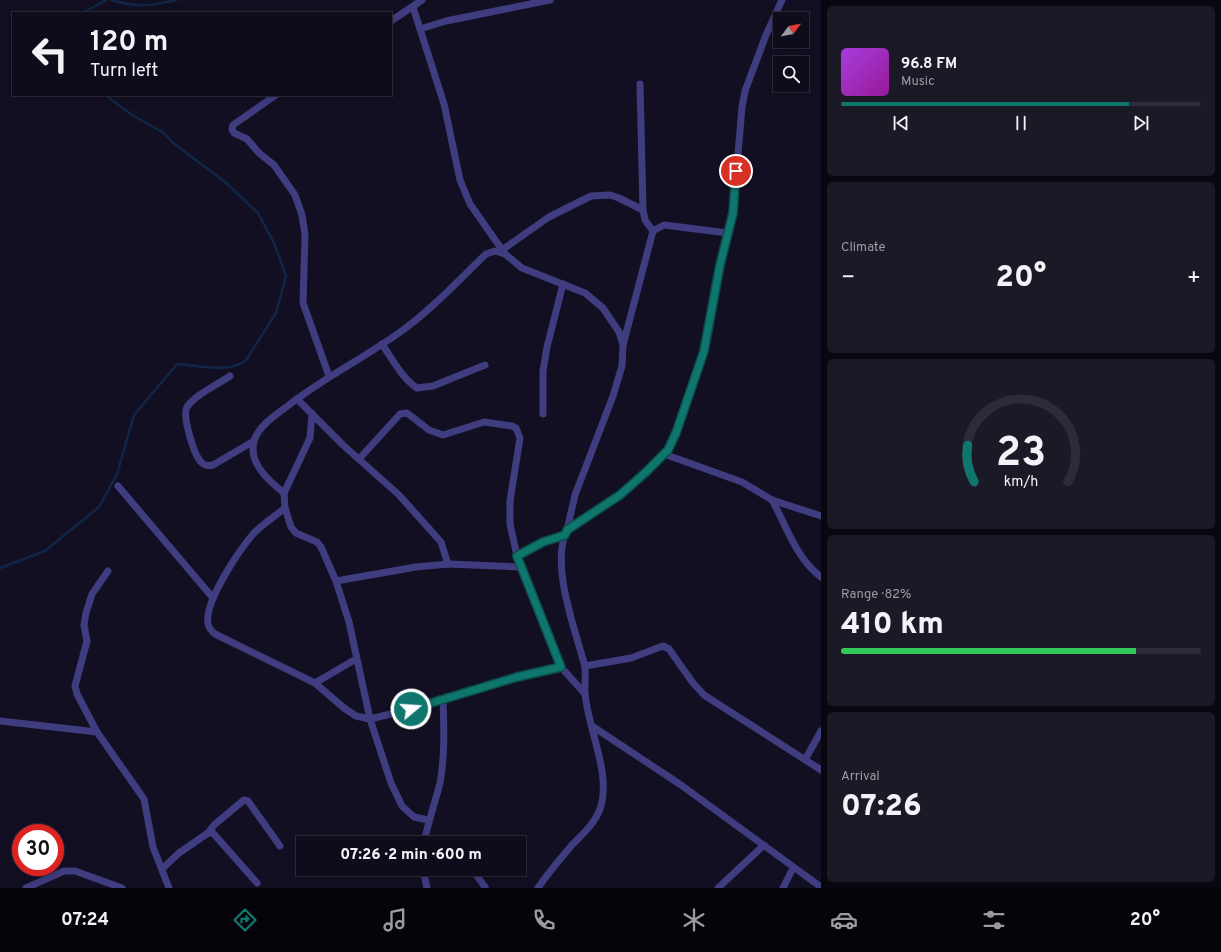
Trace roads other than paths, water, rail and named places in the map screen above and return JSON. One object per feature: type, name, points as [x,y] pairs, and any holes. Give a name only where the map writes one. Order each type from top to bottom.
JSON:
[{"type":"street","points":[[392,20],[422,0]]},
{"type":"street","points":[[420,29],[446,21],[550,0]]},
{"type":"street","points":[[517,556],[543,542],[566,533],[620,495],[664,454],[676,433],[704,351],[733,213],[742,107],[745,91],[766,35],[782,0]]},
{"type":"street","points":[[413,7],[444,104],[460,180],[470,204],[504,252],[522,268],[585,293],[603,308],[619,332],[623,345]]},
{"type":"street","points":[[640,84],[643,210],[645,220],[653,231]]},
{"type":"street","points":[[275,96],[233,125],[232,129],[234,133],[247,140],[259,153],[274,165],[295,195],[302,215],[305,236],[303,303],[329,376]]},
{"type":"street","points":[[284,493],[273,484],[256,465],[253,453],[254,441],[261,429],[297,399],[329,376],[382,344],[410,324],[486,254],[494,251],[504,252],[549,217],[591,196],[619,198],[643,210]]},
{"type":"street","points":[[538,888],[552,869],[593,822],[600,810],[603,796],[602,774],[585,694],[585,666],[565,595],[562,559],[566,533],[576,495],[613,396],[622,366],[623,345],[653,231],[664,225],[728,233]]},
{"type":"street","points":[[543,414],[543,371],[547,347],[564,284]]},
{"type":"street","points":[[382,344],[411,385],[417,388],[433,386],[485,365]]},
{"type":"street","points":[[230,376],[193,401],[186,408],[185,418],[190,436],[201,462],[206,466],[212,465],[254,441]]},
{"type":"street","points":[[297,399],[399,495],[441,542],[448,564]]},
{"type":"street","points":[[312,413],[310,438],[284,493],[285,508],[291,527],[296,533],[317,542],[321,547],[336,581],[349,622],[370,719],[390,783],[402,806],[414,817],[428,820]]},
{"type":"street","points":[[359,459],[400,414],[407,413],[428,430],[443,435],[484,422],[516,428],[520,438],[510,501],[510,524],[517,556],[561,667],[585,694]]},
{"type":"street","points":[[664,454],[742,482],[772,500],[821,516]]},
{"type":"street","points":[[118,486],[213,598]]},
{"type":"street","points":[[772,500],[801,558],[810,569],[821,577]]},
{"type":"street","points":[[285,508],[254,533],[226,571],[213,598],[208,616],[209,628],[215,634],[315,683],[344,708],[356,716],[370,719],[411,709],[517,677],[561,667]]},
{"type":"street","points":[[336,581],[416,566],[448,564],[521,567]]},
{"type":"street","points":[[108,571],[92,594],[86,613],[84,625],[87,641],[75,686],[77,694],[96,732],[144,799],[153,847],[169,888]]},
{"type":"street","points":[[585,666],[630,658],[664,646],[669,649],[704,695],[777,743],[806,758],[821,770]]},
{"type":"street","points":[[315,683],[356,659]]},
{"type":"street","points":[[425,836],[428,820],[434,806],[441,774],[443,753],[443,699]]},
{"type":"street","points":[[0,721],[96,732]]},
{"type":"street","points":[[592,726],[681,785],[821,887]]},
{"type":"street","points":[[806,758],[821,731]]},
{"type":"street","points":[[162,868],[179,853],[208,833],[214,825],[244,800],[248,801],[280,846]]},
{"type":"street","points":[[208,833],[213,833],[217,836],[257,883]]},
{"type":"street","points":[[718,888],[764,845]]},
{"type":"street","points":[[784,888],[793,868]]},
{"type":"street","points":[[26,888],[64,871],[75,871],[122,888]]},
{"type":"street","points":[[424,876],[427,888]]},
{"type":"street","points":[[477,876],[485,888]]},
{"type":"waterway","points":[[85,12],[106,0]]},
{"type":"waterway","points":[[112,0],[136,5],[159,4],[176,0]]},
{"type":"waterway","points":[[0,568],[45,551],[99,507],[117,474],[134,415],[177,364],[222,368],[231,367],[246,360],[276,313],[286,276],[274,243],[258,213],[225,182],[173,143],[164,133],[132,115],[106,96]]}]
